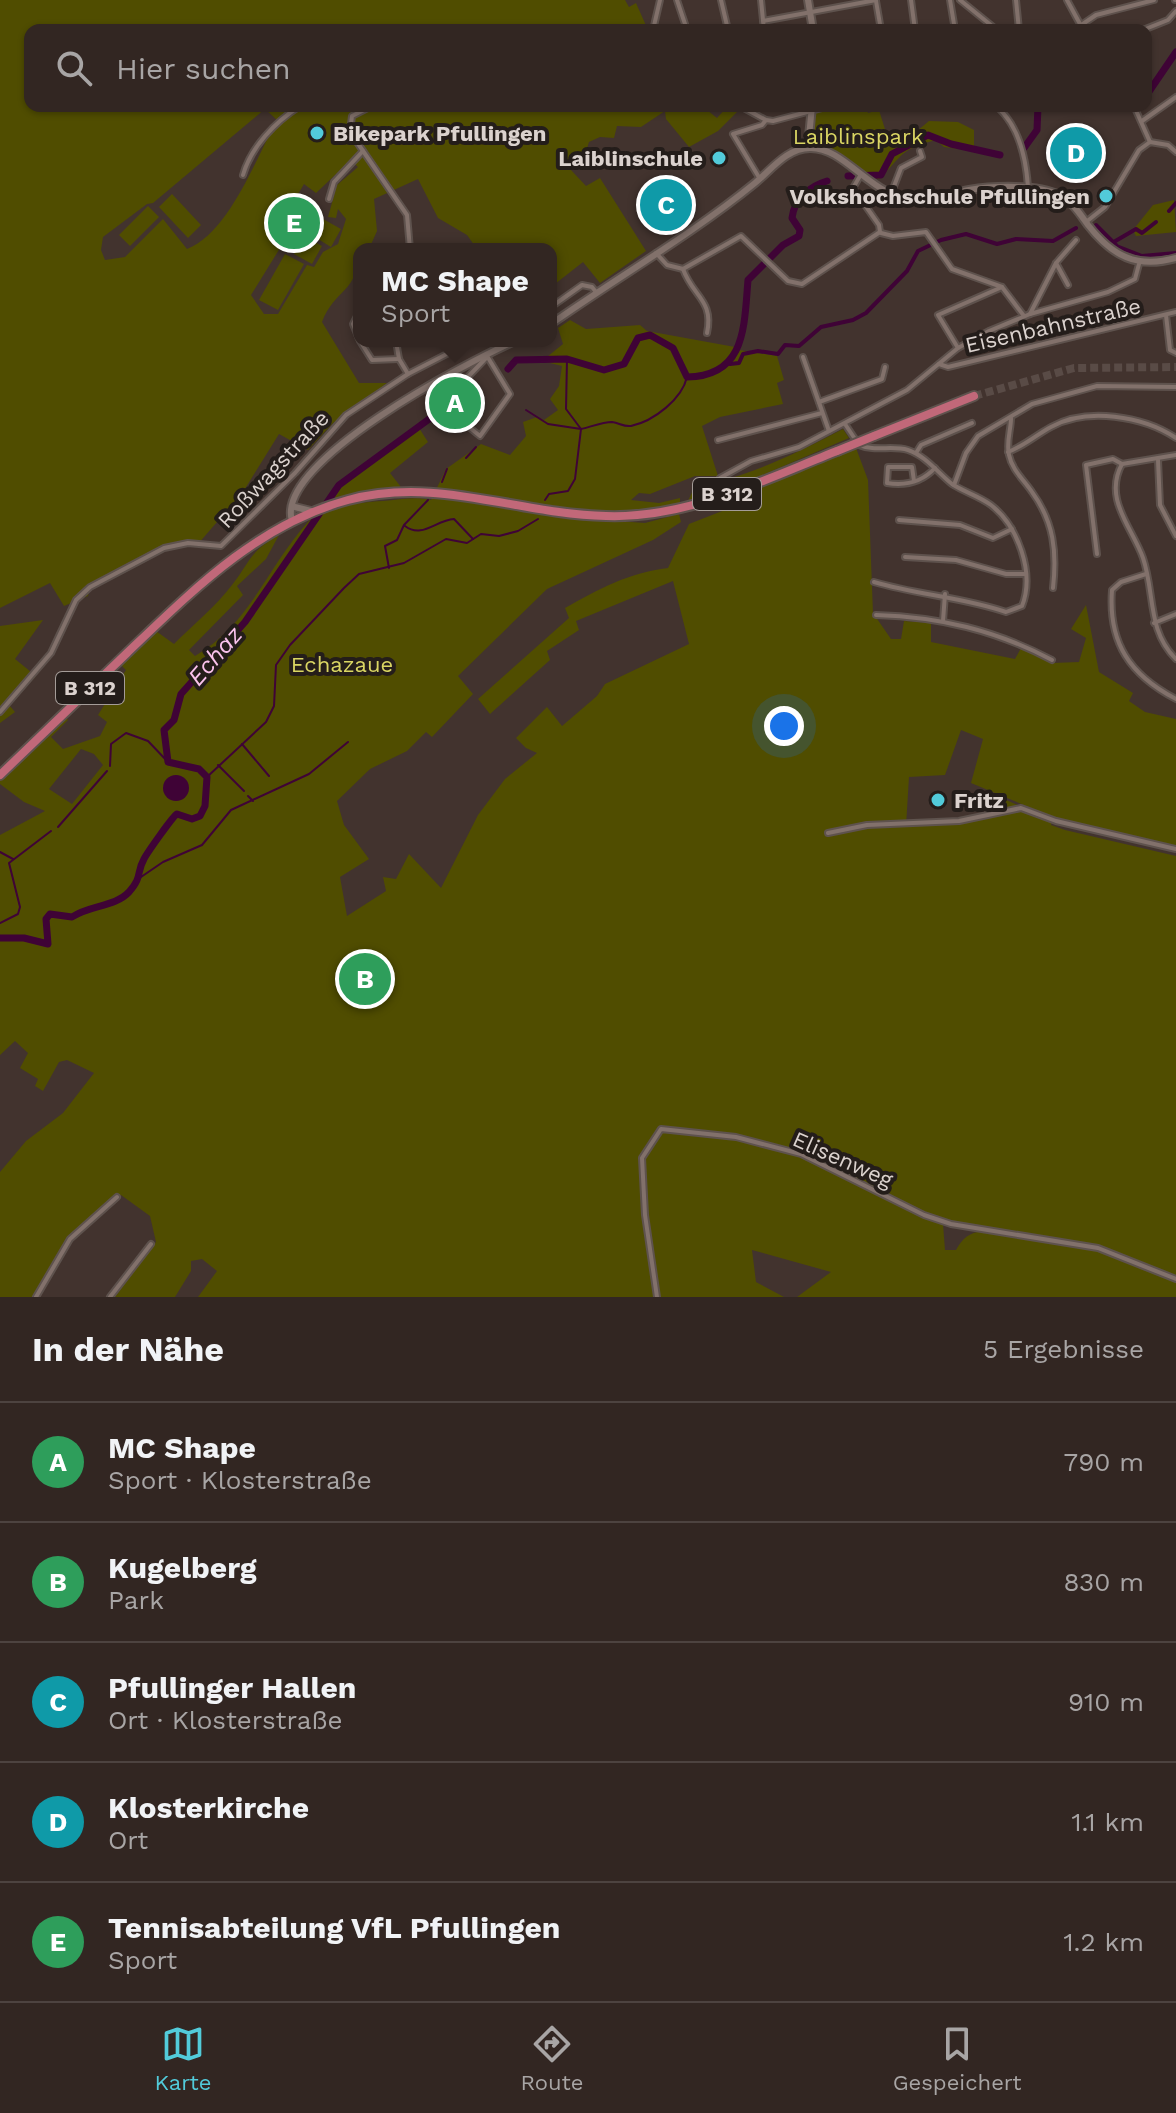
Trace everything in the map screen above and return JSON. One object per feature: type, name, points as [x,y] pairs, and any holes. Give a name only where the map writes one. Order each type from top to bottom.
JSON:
[{"type":"main road","points":[[808,0],[812,24]]},
{"type":"main road","points":[[808,147],[812,112]]},
{"type":"main road","points":[[557,320],[760,179],[788,155],[808,147],[831,154],[852,169],[859,179],[891,194],[919,201],[970,190],[1028,189],[1062,196],[1109,247],[1139,264],[1176,258]]},
{"type":"main road","points":[[295,520],[290,506],[302,481],[375,419],[504,347]]},
{"type":"main road","name":"B 312","points":[[0,775],[181,602],[252,544],[317,510],[347,500],[387,493],[428,491],[612,516],[659,513],[694,505],[974,396]]},
{"type":"main road","points":[[293,497],[295,520]]},
{"type":"main road","points":[[295,507],[317,510]]},
{"type":"street","points":[[654,24],[660,0]]},
{"type":"street","points":[[677,0],[685,24]]},
{"type":"street","points":[[721,0],[727,24]]},
{"type":"street","points":[[761,0],[763,24]]},
{"type":"street","points":[[763,21],[876,0],[880,24]]},
{"type":"street","points":[[911,0],[914,24]]},
{"type":"street","points":[[950,0],[955,24]]},
{"type":"street","points":[[1016,0],[1018,24]]},
{"type":"street","points":[[1067,0],[1080,24],[1096,15],[1154,0]]},
{"type":"street","points":[[961,1],[990,24]]},
{"type":"street","points":[[1152,26],[1168,20],[1176,11]]},
{"type":"street","points":[[1142,121],[1176,97]]},
{"type":"street","points":[[243,175],[248,157],[291,112]]},
{"type":"street","points":[[363,112],[349,121],[350,132],[407,215],[409,243]]},
{"type":"street","points":[[752,112],[773,121],[800,112]]},
{"type":"street","points":[[1002,112],[1009,119],[1023,152],[1028,189]]},
{"type":"street","points":[[1137,112],[1150,142]]},
{"type":"street","points":[[760,179],[733,134],[762,125],[766,120]]},
{"type":"street","points":[[1086,222],[1105,207],[1139,150],[1150,142],[1168,145],[1176,152]]},
{"type":"street","points":[[329,199],[334,182],[363,151]]},
{"type":"street","points":[[891,194],[901,168],[921,154],[928,156]]},
{"type":"street","points":[[859,179],[853,188],[879,225],[880,232]]},
{"type":"street","points":[[880,232],[893,236],[926,232],[952,269],[1002,287],[1027,315]]},
{"type":"street","points":[[683,269],[741,236],[788,281],[802,284],[880,232]]},
{"type":"street","points":[[1027,315],[1056,263],[1076,240]]},
{"type":"street","points":[[656,253],[667,265],[683,269],[708,308],[707,333]]},
{"type":"street","points":[[1056,263],[1068,285]]},
{"type":"street","points":[[720,478],[751,461],[799,447],[845,424],[910,388],[958,348],[1027,315],[1108,292],[1135,279],[1139,264]]},
{"type":"street","points":[[557,303],[582,285],[592,287],[596,292]]},
{"type":"street","points":[[958,348],[938,315],[1002,287]]},
{"type":"street","name":"Eisenbahnstraße","points":[[939,364],[948,367],[1176,312]]},
{"type":"street","points":[[1166,315],[1175,353]]},
{"type":"street","points":[[364,347],[372,360],[399,359]]},
{"type":"street","points":[[397,347],[399,359],[408,374]]},
{"type":"street","name":"Roßwagstraße","points":[[0,712],[51,653],[76,600],[90,587],[164,548],[188,543],[221,546],[295,473],[346,415],[408,374],[460,347]]},
{"type":"street","points":[[433,398],[458,415],[480,436],[510,394],[487,356],[442,404]]},
{"type":"street","points":[[803,357],[829,431]]},
{"type":"street","points":[[819,402],[882,379],[885,367]]},
{"type":"street","points":[[954,485],[966,453],[978,436],[1049,397],[1097,386],[1174,387],[1176,395]]},
{"type":"street","points":[[718,440],[822,413]]},
{"type":"street","points":[[1008,452],[1068,420],[1111,417],[1141,421],[1176,438]]},
{"type":"street","points":[[1011,418],[1008,452],[1012,466],[1041,504],[1051,526],[1055,547],[1053,588]]},
{"type":"street","points":[[916,453],[921,445],[972,423]]},
{"type":"street","points":[[845,424],[853,441],[863,448],[898,448],[916,453],[954,485],[989,503],[1012,529],[1022,551],[1026,595],[1022,606],[1013,612],[945,594],[911,593],[874,582]]},
{"type":"street","points":[[1097,554],[1086,465],[1113,459],[1122,464],[1158,460],[1176,455]]},
{"type":"street","points":[[1158,460],[1160,505],[1176,536]]},
{"type":"street","points":[[1122,464],[1116,477],[1120,517],[1143,558],[1154,623],[1165,647],[1176,659]]},
{"type":"street","points":[[914,481],[912,467],[888,467],[887,483],[923,481],[935,468]]},
{"type":"street","points":[[295,473],[302,481]]},
{"type":"street","points":[[899,520],[960,525],[993,538],[1012,529]]},
{"type":"street","points":[[905,557],[956,560],[1006,574],[1026,574]]},
{"type":"street","points":[[1146,574],[1121,582],[1112,590],[1121,651],[1134,670],[1176,699]]},
{"type":"street","points":[[943,621],[945,594]]},
{"type":"street","points":[[1154,623],[1176,614]]},
{"type":"street","points":[[876,615],[943,621],[978,628],[1052,660]]},
{"type":"street","points":[[828,833],[867,825],[959,821],[1021,808],[1056,821],[1176,849]]},
{"type":"street","name":"Elisenweg","points":[[657,1297],[645,1215],[642,1158],[661,1129],[736,1137],[801,1154],[924,1215],[951,1224],[1098,1248],[1176,1279]]},
{"type":"street","points":[[36,1297],[70,1239],[117,1197]]},
{"type":"street","points":[[110,1297],[151,1244]]},
{"type":"green space","points":[[0,0],[625,0],[629,7],[636,3],[645,24],[24,24],[24,112],[261,112],[153,203],[147,204],[103,237],[101,250],[105,260],[125,257],[163,219],[187,249],[202,240],[216,227],[240,193],[277,120],[268,112],[664,112],[641,127],[617,126],[614,138],[600,137],[589,142],[584,158],[571,170],[586,186],[600,178],[646,251],[600,283],[583,262],[557,282],[557,243],[473,243],[467,235],[438,218],[418,179],[374,199],[377,231],[372,243],[353,243],[353,278],[333,302],[322,322],[359,383],[387,383],[332,424],[308,450],[279,434],[243,492],[198,544],[141,559],[90,587],[88,596],[64,606],[50,583],[0,608]],"holes":[[[351,160],[358,167],[337,185],[328,217],[336,218],[338,209],[346,219],[338,244],[323,252],[314,267],[307,265],[278,314],[264,314],[251,295],[290,232],[280,225],[304,184],[316,193]]]},
{"type":"green space","points":[[665,112],[710,112],[717,118],[722,112],[737,112],[718,131],[689,147],[666,119]]},
{"type":"green space","name":"Laiblinspark","points":[[813,112],[880,112],[889,142],[911,136],[929,121],[958,122],[974,130],[974,151],[944,147],[936,140],[924,143],[908,150],[879,179],[869,176],[813,139]]},
{"type":"green space","points":[[172,194],[201,225],[188,238],[159,207]]},
{"type":"green space","points":[[1174,200],[1176,232],[1136,236],[1133,230],[1153,205]]},
{"type":"green space","points":[[148,206],[159,217],[130,246],[119,235]]},
{"type":"green space","points":[[323,219],[341,229],[331,247],[313,236]]},
{"type":"green space","points":[[304,236],[322,246],[312,264],[294,254]]},
{"type":"green space","points":[[285,254],[304,264],[278,310],[259,300]]},
{"type":"green space","name":"Echazaue","points":[[570,320],[586,329],[640,325],[647,331],[777,356],[784,380],[777,383],[783,404],[720,417],[702,426],[718,476],[695,476],[650,494],[639,493],[631,500],[659,503],[680,498],[680,505],[628,511],[602,520],[645,523],[679,514],[681,522],[653,540],[547,589],[458,676],[473,694],[432,737],[426,732],[407,751],[370,769],[337,801],[344,825],[369,859],[340,877],[347,916],[386,891],[383,877],[396,879],[409,854],[441,888],[478,815],[505,779],[537,753],[516,738],[547,707],[562,726],[597,696],[605,684],[689,644],[673,581],[576,621],[579,630],[547,651],[550,660],[490,714],[478,699],[569,618],[565,608],[627,578],[668,568],[689,524],[735,506],[766,485],[856,448],[868,480],[873,613],[891,639],[901,639],[904,621],[931,623],[931,642],[1015,659],[1021,648],[1053,663],[1079,662],[1086,638],[1071,629],[1086,605],[1099,672],[1133,693],[1129,701],[1145,712],[1176,719],[1176,847],[1055,818],[971,783],[983,739],[961,730],[945,775],[909,777],[906,826],[959,821],[992,812],[997,796],[1052,820],[1051,825],[1065,830],[1176,856],[1176,1297],[797,1297],[831,1272],[752,1250],[756,1282],[784,1297],[198,1297],[217,1271],[202,1259],[191,1261],[191,1271],[175,1297],[115,1297],[156,1242],[150,1216],[121,1195],[61,1253],[36,1297],[0,1297],[0,1172],[26,1141],[63,1113],[94,1073],[67,1060],[59,1062],[43,1091],[35,1086],[38,1079],[20,1068],[28,1053],[15,1041],[0,1055],[0,835],[45,811],[24,802],[0,784],[0,780],[66,717],[68,720],[51,737],[63,749],[100,736],[107,722],[98,715],[126,670],[121,665],[156,631],[174,644],[219,600],[251,557],[269,541],[279,535],[266,559],[237,586],[243,595],[189,650],[195,656],[214,643],[245,611],[294,539],[314,517],[354,504],[419,498],[431,500],[446,469],[481,444],[510,455],[526,436],[523,422],[537,417],[544,420],[558,410],[550,399],[559,386],[562,366],[542,361],[563,344],[558,328]],"holes":[[[81,749],[94,754],[103,765],[72,804],[49,789]],[[925,1213],[954,1223],[987,1228],[986,1232],[968,1236],[956,1250],[945,1250],[943,1224],[923,1217]]]},
{"type":"green space","points":[[419,428],[428,442],[390,473],[401,487],[331,501],[337,491]]},
{"type":"green space","points":[[843,429],[849,438],[751,480],[687,503],[695,486],[753,471]]},
{"type":"green space","points":[[43,620],[15,659],[36,676],[9,705],[15,712],[0,723],[0,626]]},
{"type":"shaded area","points":[[176,775],[185,779],[189,788],[185,797],[176,801],[167,797],[163,788],[167,779]]},
{"type":"waterway","name":"Echaz","points":[[1152,87],[1176,52]]},
{"type":"waterway","name":"Echaz","points":[[1024,148],[1037,130],[1038,112]]},
{"type":"waterway","name":"Echaz","points":[[848,176],[881,175],[892,154],[928,135],[951,144],[1000,155]]},
{"type":"waterway","name":"Echaz","points":[[508,369],[516,360],[567,359],[604,370],[624,364],[638,338],[650,335],[673,348],[687,377],[721,368],[738,346],[748,280],[783,245],[799,236],[800,230],[792,218],[799,199],[827,181]]},
{"type":"waterway","points":[[1169,211],[1176,203]]},
{"type":"waterway","points":[[1112,243],[1136,229],[1142,233],[1156,222]]},
{"type":"waterway","points":[[1096,225],[1117,246]]},
{"type":"waterway","points":[[730,364],[739,363],[743,354],[758,351],[778,354],[785,345],[799,346],[821,327],[853,320],[866,313],[907,271],[918,251],[941,240],[966,234],[997,244],[1016,239],[1053,241],[1076,228]]},
{"type":"waterway","points":[[1119,247],[1142,256],[1176,253]]},
{"type":"waterway","points":[[567,359],[566,409],[581,429],[612,422],[631,426],[649,419],[673,401],[687,377]]},
{"type":"waterway","points":[[526,410],[548,424],[581,429],[575,479],[568,491],[549,494],[545,500]]},
{"type":"waterway","name":"Echaz","points":[[0,938],[24,938],[48,944],[46,919],[50,914],[72,917],[123,897],[133,887],[144,859],[175,816],[192,819],[200,816],[205,806],[207,777],[199,769],[168,762],[164,730],[174,720],[181,694],[245,622],[339,485],[436,414],[448,413]]},
{"type":"waterway","points":[[466,458],[476,447]]},
{"type":"waterway","points":[[442,482],[447,469]]},
{"type":"waterway","points":[[389,568],[385,546],[397,540],[404,525],[428,500]]},
{"type":"waterway","points":[[405,526],[417,531],[454,519],[473,539]]},
{"type":"waterway","points":[[207,777],[266,722],[274,706],[276,665],[290,645],[359,574],[404,563],[446,539],[467,543],[481,534],[499,536],[518,531],[538,519]]},
{"type":"waterway","points":[[110,766],[111,744],[126,733],[148,741],[168,762]]},
{"type":"waterway","points":[[141,877],[163,862],[202,845],[231,810],[309,774],[348,742]]},
{"type":"waterway","points":[[242,744],[269,776]]},
{"type":"waterway","points":[[218,765],[244,791]]},
{"type":"waterway","points":[[58,827],[107,771]]},
{"type":"waterway","points":[[248,796],[253,801]]},
{"type":"waterway","points":[[0,923],[18,914],[20,907],[9,863],[51,831]]},
{"type":"waterway","points":[[0,852],[13,859]]},
{"type":"tunnel","points":[[974,396],[1074,368],[1176,367]]},
{"type":"place","name":"Bikepark Pfullingen","points":[[317,133]]},
{"type":"place","name":"Klosterkirche","points":[[1076,153]]},
{"type":"place","name":"Laiblinschule","points":[[719,158]]},
{"type":"place","name":"Volkshochschule Pfullingen","points":[[1106,196]]},
{"type":"place","name":"Pfullinger Hallen","points":[[666,205]]},
{"type":"place","name":"Tennisabteilung VfL Pfullingen","points":[[294,223]]},
{"type":"place","name":"MC Shape","points":[[455,403]]},
{"type":"place","name":"Fritz","points":[[938,800]]},
{"type":"place","name":"Kugelberg","points":[[365,979]]}]
